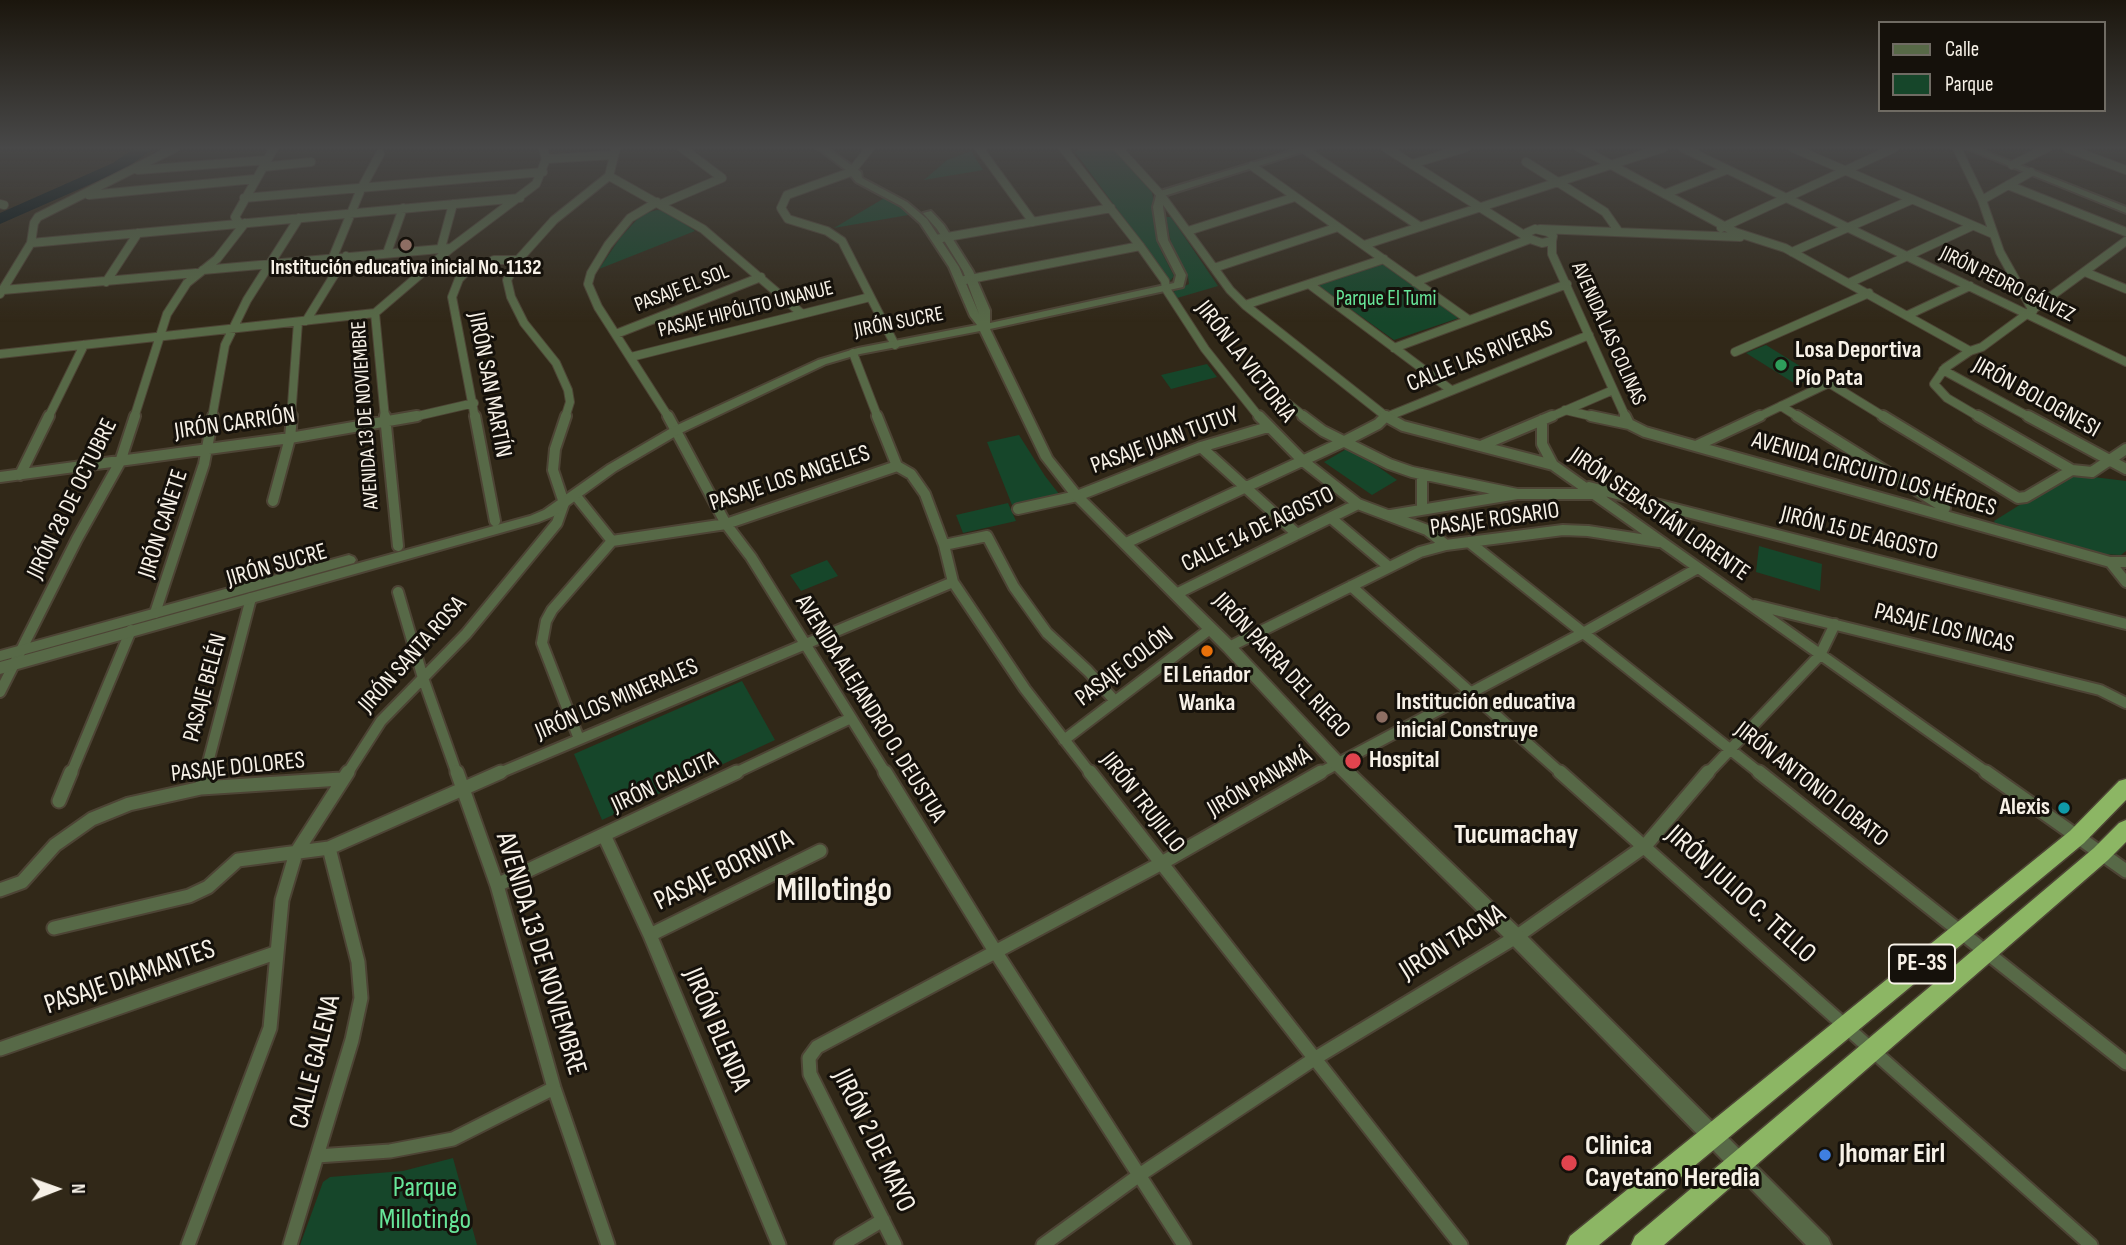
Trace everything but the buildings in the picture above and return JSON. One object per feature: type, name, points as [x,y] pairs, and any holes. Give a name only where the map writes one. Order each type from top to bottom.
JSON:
[{"type":"highway","name":"PE-3S","points":[[1579,1245],[2077,837],[2126,788]]},
{"type":"highway","name":"PE-3S","points":[[1644,1245],[2101,854],[2126,829]]},
{"type":"street","points":[[1,292],[31,243],[34,223],[38,217],[59,206]]},
{"type":"street","points":[[240,206],[235,217],[242,223]]},
{"type":"street","points":[[333,257],[354,206]]},
{"type":"street","points":[[31,243],[427,206]]},
{"type":"street","points":[[441,248],[452,206]]},
{"type":"street","name":"AVENIDA 13 DE NOVIEMBRE","points":[[398,546],[375,313],[451,248],[509,206]]},
{"type":"street","points":[[571,206],[554,220],[518,260],[507,280],[511,296],[524,323],[556,363],[568,390],[570,402],[555,449],[552,470],[570,500],[612,541],[552,610],[543,631],[542,643],[579,739]]},
{"type":"street","name":"AVENIDA ALEJANDRO O. DEUSTUA","points":[[653,206],[630,218],[608,245],[590,275],[588,284],[598,307],[677,430],[726,524],[751,556],[995,951],[1184,1245]]},
{"type":"street","points":[[664,206],[704,229],[801,313]]},
{"type":"street","points":[[782,206],[788,219],[827,231],[842,241],[895,345]]},
{"type":"street","name":"JIRÓN PARRA DEL RIEGO","points":[[907,206],[942,238],[965,280],[975,316],[984,327],[1047,458],[1076,496],[1229,647],[1337,763],[1516,937],[1821,1245]]},
{"type":"street","points":[[1021,206],[1033,222]]},
{"type":"street","points":[[1158,206],[1163,240],[1182,281],[1166,289]]},
{"type":"street","name":"JIRÓN SEBASTIÁN LORENTE","points":[[1169,206],[1245,305],[1385,416],[1404,426],[1553,464],[2126,872]]},
{"type":"street","points":[[1188,231],[1267,206]]},
{"type":"street","points":[[1309,206],[1469,320]]},
{"type":"street","points":[[1390,206],[1419,226]]},
{"type":"street","points":[[1596,206],[1605,212],[1619,232]]},
{"type":"street","points":[[1688,206],[1725,226],[1792,252],[1970,351]]},
{"type":"street","points":[[1706,236],[1768,206]]},
{"type":"street","name":"JIRÓN PEDRO GÁLVEZ","points":[[1803,206],[2030,313],[2126,362]]},
{"type":"street","points":[[1792,252],[1897,206]]},
{"type":"street","points":[[1925,206],[1993,234]]},
{"type":"street","points":[[1984,206],[2000,253],[2030,313]]},
{"type":"street","points":[[2061,206],[2126,232]]},
{"type":"street","points":[[1364,245],[1479,207]]},
{"type":"street","name":"AVENIDA LAS COLINAS","points":[[1479,207],[1555,258]]},
{"type":"street","points":[[387,253],[403,208]]},
{"type":"street","points":[[942,238],[1111,208]]},
{"type":"street","name":"JIRÓN LA VICTORIA","points":[[1111,208],[1165,281],[1166,289],[1205,349],[1268,427],[1303,461],[1358,504],[1427,530],[1446,545]]},
{"type":"street","name":"JIRÓN CAÑETE","points":[[155,612],[207,448],[217,385],[231,329],[299,218]]},
{"type":"street","name":"AVENIDA LAS COLINAS","points":[[1505,222],[1537,229]]},
{"type":"street","name":"JIRÓN 28 DE OCTUBRE","points":[[0,692],[77,539],[120,462],[167,314],[187,283],[217,259],[242,223]]},
{"type":"street","points":[[1849,283],[1972,226]]},
{"type":"street","points":[[1214,268],[1338,227]]},
{"type":"street","points":[[1568,231],[1542,243],[1530,239],[1526,233],[1537,229],[1753,237]]},
{"type":"street","points":[[1537,229],[1548,232],[1553,240]]},
{"type":"street","points":[[106,282],[138,233]]},
{"type":"street","points":[[1416,282],[1530,239]]},
{"type":"street","name":"AVENIDA LAS COLINAS","points":[[1553,240],[1550,248],[1629,424]]},
{"type":"street","points":[[2126,241],[1982,347],[1970,351],[1943,370],[1934,384],[1947,398],[2072,470],[2092,472],[2126,449]]},
{"type":"street","points":[[965,280],[1140,246]]},
{"type":"street","points":[[1,292],[333,257],[451,248]]},
{"type":"street","points":[[273,501],[290,438],[302,321],[346,256]]},
{"type":"street","points":[[1245,305],[1384,259]]},
{"type":"street","points":[[432,265],[466,272],[494,260],[518,260]]},
{"type":"street","name":"JIRÓN SAN MARTÍN","points":[[466,272],[459,279],[453,297],[495,521]]},
{"type":"street","points":[[2085,272],[2126,289]]},
{"type":"street","name":"PASAJE EL SOL","points":[[616,334],[761,277]]},
{"type":"street","points":[[1308,284],[1451,390]]},
{"type":"street","points":[[1394,348],[1567,284]]},
{"type":"street","points":[[1908,315],[1970,286]]},
{"type":"street","name":"JIRÓN SUCRE","points":[[0,668],[534,519],[570,500],[612,468],[677,430],[811,367],[853,353],[1166,289]]},
{"type":"street","points":[[1735,352],[1869,293]]},
{"type":"street","name":"PASAJE HIPÓLITO UNANUE","points":[[631,357],[870,297]]},
{"type":"street","points":[[0,354],[375,313]]},
{"type":"street","name":"CALLE LAS RIVERAS","points":[[1126,544],[1345,442],[1378,424],[1385,416],[1589,335]]},
{"type":"street","points":[[20,475],[84,345]]},
{"type":"street","name":"JIRÓN TRUJILLO","points":[[853,353],[897,466],[917,480],[944,545],[953,582],[1025,689],[1461,1245]]},
{"type":"street","points":[[1253,365],[1282,399],[1322,431],[1389,464],[1422,474],[1517,494]]},
{"type":"street","name":"JIRÓN BOLOGNESI","points":[[1943,370],[2126,470]]},
{"type":"street","points":[[1696,446],[1829,383],[2018,498],[2072,470]]},
{"type":"street","points":[[1482,445],[1613,390]]},
{"type":"street","name":"JIRÓN CARRIÓN","points":[[0,477],[386,423],[474,402]]},
{"type":"street","points":[[1781,406],[1945,508]]},
{"type":"street","name":"AVENIDA CIRCUITO LOS HÉROES","points":[[1565,410],[1629,424],[1645,432],[2110,562],[2126,562]]},
{"type":"street","points":[[1542,420],[1542,444],[1553,464]]},
{"type":"street","name":"PASAJE JUAN TUTUY","points":[[1018,509],[1076,496],[1201,447],[1268,427]]},
{"type":"street","points":[[1201,447],[1297,534]]},
{"type":"street","name":"PASAJE LOS ANGELES","points":[[612,541],[726,524],[897,466]]},
{"type":"street","points":[[1422,474],[1422,509]]},
{"type":"street","name":"JIRÓN 15 DE AGOSTO","points":[[1581,485],[2126,624]]},
{"type":"street","points":[[1388,515],[1517,494],[1594,494]]},
{"type":"street","name":"JIRÓN SUCRE","points":[[0,656],[570,500]]},
{"type":"street","name":"JIRÓN SANTA ROSA","points":[[188,1245],[270,1028],[282,900],[296,853],[341,779],[381,721],[466,634],[557,523],[570,500]]},
{"type":"street","name":"CALLE 14 DE AGOSTO","points":[[1176,594],[1358,504]]},
{"type":"street","points":[[1331,518],[1389,567]]},
{"type":"street","name":"PASAJE ROSARIO","points":[[1229,647],[1420,552],[1446,545],[1563,530],[1663,542]]},
{"type":"street","points":[[944,545],[987,536],[1014,587],[1047,633],[1088,671],[1115,701]]},
{"type":"street","name":"JIRÓN ANTONIO LOBATO","points":[[1469,542],[2126,1063]]},
{"type":"street","points":[[2110,562],[2126,582]]},
{"type":"street","name":"JIRÓN PANAMÁ","points":[[810,1058],[817,1046],[1160,864],[1337,763],[1583,633],[1698,568]]},
{"type":"street","name":"JIRÓN LOS MINERALES","points":[[54,928],[189,896],[208,887],[238,860],[329,848],[463,788],[953,582]]},
{"type":"street","name":"JIRÓN JULIO C. TELLO","points":[[1351,586],[2091,1245]]},
{"type":"street","name":"AVENIDA 13 DE NOVIEMBRE","points":[[398,592],[423,678],[496,885],[554,1088],[608,1245]]},
{"type":"street","name":"PASAJE BELÉN","points":[[201,788],[251,598]]},
{"type":"street","name":"PASAJE LOS INCAS","points":[[1749,604],[2100,690],[2126,703]]},
{"type":"street","name":"JIRÓN TACNA","points":[[1043,1245],[1138,1176],[1314,1059],[1516,937],[1645,846],[1728,749],[1820,654],[1835,624]]},
{"type":"street","name":"PASAJE COLÓN","points":[[1064,740],[1210,629]]},
{"type":"street","points":[[58,801],[131,630]]},
{"type":"street","name":"JIRÓN CALCITA","points":[[496,885],[851,718]]},
{"type":"street","name":"PASAJE DOLORES","points":[[0,890],[22,883],[55,845],[92,820],[128,804],[201,788],[341,779]]},
{"type":"street","name":"JIRÓN BLENDA","points":[[604,835],[650,935],[779,1245]]},
{"type":"street","name":"CALLE GALENA","points":[[290,1245],[361,998],[358,962],[329,848]]},
{"type":"street","name":"PASAJE BORNITA","points":[[650,935],[820,851]]},
{"type":"street","name":"PASAJE DIAMANTES","points":[[0,1049],[275,953]]},
{"type":"street","name":"JIRÓN 2 DE MAYO","points":[[810,1058],[810,1074],[895,1245]]},
{"type":"street","points":[[317,1156],[390,1151],[453,1139],[554,1088]]},
{"type":"street","points":[[841,1245],[883,1220]]},
{"type":"green space","points":[[871,206],[901,206],[914,214],[834,228]]},
{"type":"green space","points":[[1115,206],[1154,206],[1161,251],[1174,276],[1170,281]]},
{"type":"green space","points":[[657,210],[667,211],[695,231],[599,269],[620,238],[642,214]]},
{"type":"green space","points":[[1166,217],[1171,217],[1218,286],[1177,298],[1173,292],[1189,284],[1188,276],[1172,248]]},
{"type":"green space","name":"Parque El Tumi","points":[[1384,263],[1459,318],[1394,340],[1317,285]]},
{"type":"green space","name":"Losa Deportiva Pío Pata","points":[[1766,345],[1816,376],[1797,385],[1746,353]]},
{"type":"green space","points":[[1207,364],[1217,377],[1171,389],[1161,375]]},
{"type":"green space","points":[[1019,435],[1059,494],[1012,505],[987,442]]},
{"type":"green space","points":[[1350,447],[1397,480],[1372,495],[1324,462]]},
{"type":"green space","points":[[2069,474],[2126,481],[2126,551],[2121,555],[2101,554],[1995,523],[1994,521]]},
{"type":"green space","points":[[1008,503],[1016,521],[963,533],[956,515]]},
{"type":"green space","points":[[1759,546],[1822,564],[1820,591],[1756,572]]},
{"type":"green space","points":[[827,560],[838,576],[801,591],[790,575]]},
{"type":"green space","points":[[742,681],[775,740],[602,820],[574,754]]},
{"type":"green space","name":"Parque Millotingo","points":[[453,1158],[477,1245],[300,1245],[323,1182],[330,1177],[403,1171]]},
{"type":"waterway","points":[[0,219],[29,206]]},
{"type":"place","name":"Institución educativa inicial No. 1132","points":[[406,245]]},
{"type":"place","name":"Losa Deportiva Pío Pata","points":[[1781,365]]},
{"type":"place","name":"El Leñador Wanka","points":[[1207,651]]},
{"type":"place","name":"Institución educativa inicial Construye","points":[[1382,717]]},
{"type":"place","name":"Hospital","points":[[1353,761]]},
{"type":"place","name":"Alexis","points":[[2064,808]]},
{"type":"place","name":"Jhomar Eirl","points":[[1825,1155]]},
{"type":"place","name":"Clinica Cayetano Heredia","points":[[1569,1163]]},
{"type":"district","name":"Tucumachay","points":[[1516,836]]},
{"type":"district","name":"Millotingo","points":[[834,892]]}]
